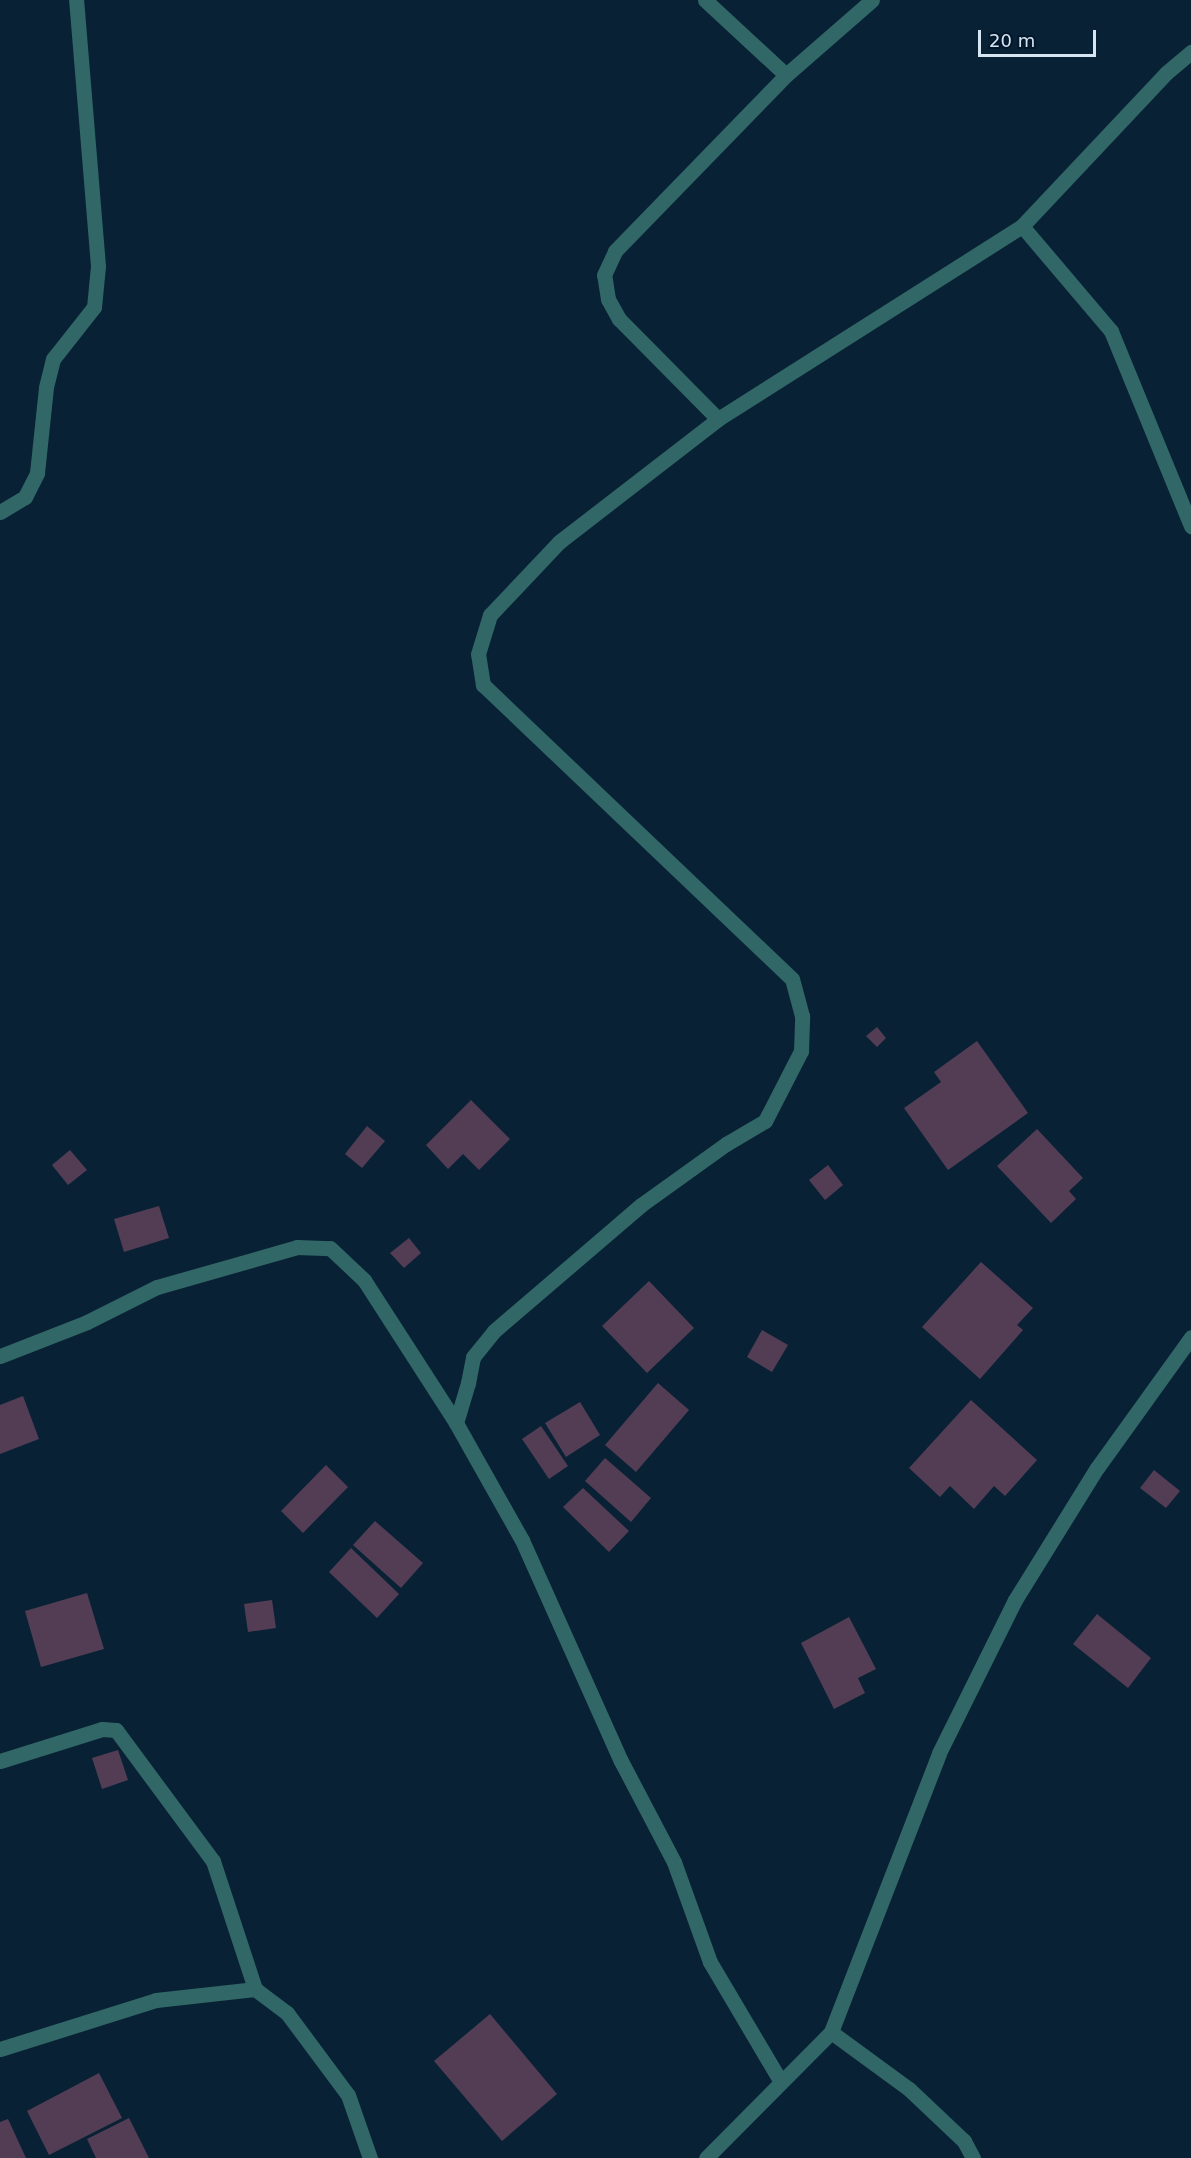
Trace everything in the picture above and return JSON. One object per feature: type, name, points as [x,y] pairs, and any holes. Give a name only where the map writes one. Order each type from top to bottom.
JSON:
[{"type":"street","points":[[0,512],[25,497],[37,473],[46,387],[53,359],[94,307],[98,266],[76,0]]},
{"type":"street","points":[[705,0],[786,75]]},
{"type":"street","points":[[718,419],[619,319],[608,299],[604,275],[615,251],[786,75],[872,0]]},
{"type":"street","points":[[456,1424],[473,1357],[494,1332],[641,1205],[726,1144],[765,1121],[801,1051],[802,1016],[792,978],[483,686],[478,654],[490,615],[559,542],[718,419],[1023,226],[1166,73],[1191,52]]},
{"type":"street","points":[[1023,226],[1112,330],[1191,526]]},
{"type":"street","points":[[0,1356],[87,1322],[157,1287],[297,1246],[330,1248],[364,1280],[456,1424],[522,1540],[621,1761],[674,1862],[710,1962],[781,2082]]},
{"type":"street","points":[[706,2158],[831,2032],[939,1753],[1015,1600],[1097,1468],[1191,1337]]},
{"type":"street","points":[[0,1761],[102,1729],[116,1730],[213,1861],[255,1989],[288,2013],[348,2095],[370,2158]]},
{"type":"street","points":[[0,2049],[156,2001],[255,1989]]},
{"type":"street","points":[[831,2032],[909,2089],[964,2141],[973,2158]]},
{"type":"building","points":[[877,1027],[886,1038],[877,1047],[866,1036]]},
{"type":"building","points":[[977,1041],[1028,1113],[948,1170],[904,1108],[941,1082],[934,1072]]},
{"type":"building","points":[[471,1100],[510,1139],[479,1170],[463,1154],[448,1169],[426,1145]]},
{"type":"building","points":[[367,1126],[385,1141],[362,1168],[345,1154]]},
{"type":"building","points":[[1037,1129],[1083,1178],[1069,1191],[1076,1199],[1051,1223],[997,1166]]},
{"type":"building","points":[[70,1150],[87,1170],[68,1185],[52,1165]]},
{"type":"building","points":[[828,1165],[843,1185],[825,1200],[809,1180]]},
{"type":"building","points":[[159,1206],[169,1238],[124,1252],[114,1219]]},
{"type":"building","points":[[409,1238],[421,1253],[404,1268],[390,1253]]},
{"type":"building","points":[[981,1262],[1033,1308],[1017,1325],[1023,1330],[980,1379],[922,1327]]},
{"type":"building","points":[[649,1281],[694,1328],[647,1373],[602,1326]]},
{"type":"building","points":[[762,1330],[788,1345],[772,1372],[747,1357]]},
{"type":"building","points":[[658,1383],[689,1410],[636,1472],[605,1445]]},
{"type":"building","points":[[23,1396],[39,1439],[0,1454],[0,1405]]},
{"type":"building","points":[[971,1400],[1037,1460],[1005,1496],[994,1486],[974,1509],[950,1486],[940,1497],[909,1468]]},
{"type":"building","points":[[580,1402],[600,1435],[566,1457],[545,1423]]},
{"type":"building","points":[[541,1426],[568,1466],[549,1479],[522,1439]]},
{"type":"building","points":[[605,1458],[651,1498],[631,1522],[585,1481]]},
{"type":"building","points":[[326,1465],[348,1487],[303,1533],[281,1511]]},
{"type":"building","points":[[1154,1470],[1180,1491],[1166,1508],[1140,1488]]},
{"type":"building","points":[[583,1488],[629,1531],[609,1552],[563,1507]]},
{"type":"building","points":[[375,1521],[423,1563],[401,1588],[353,1545]]},
{"type":"building","points":[[351,1548],[399,1594],[377,1618],[329,1572]]},
{"type":"building","points":[[87,1593],[104,1649],[41,1667],[25,1611]]},
{"type":"building","points":[[272,1600],[276,1628],[248,1632],[244,1604]]},
{"type":"building","points":[[1097,1614],[1151,1658],[1128,1688],[1073,1644]]},
{"type":"building","points":[[849,1617],[876,1669],[858,1678],[865,1693],[834,1709],[801,1643]]},
{"type":"building","points":[[118,1750],[128,1780],[102,1789],[92,1758]]},
{"type":"building","points":[[490,2014],[557,2094],[502,2141],[434,2061]]},
{"type":"building","points":[[99,2073],[122,2118],[49,2155],[27,2111]]},
{"type":"building","points":[[129,2118],[149,2158],[96,2158],[87,2139]]},
{"type":"building","points":[[8,2119],[26,2158],[0,2158],[0,2122]]}]
